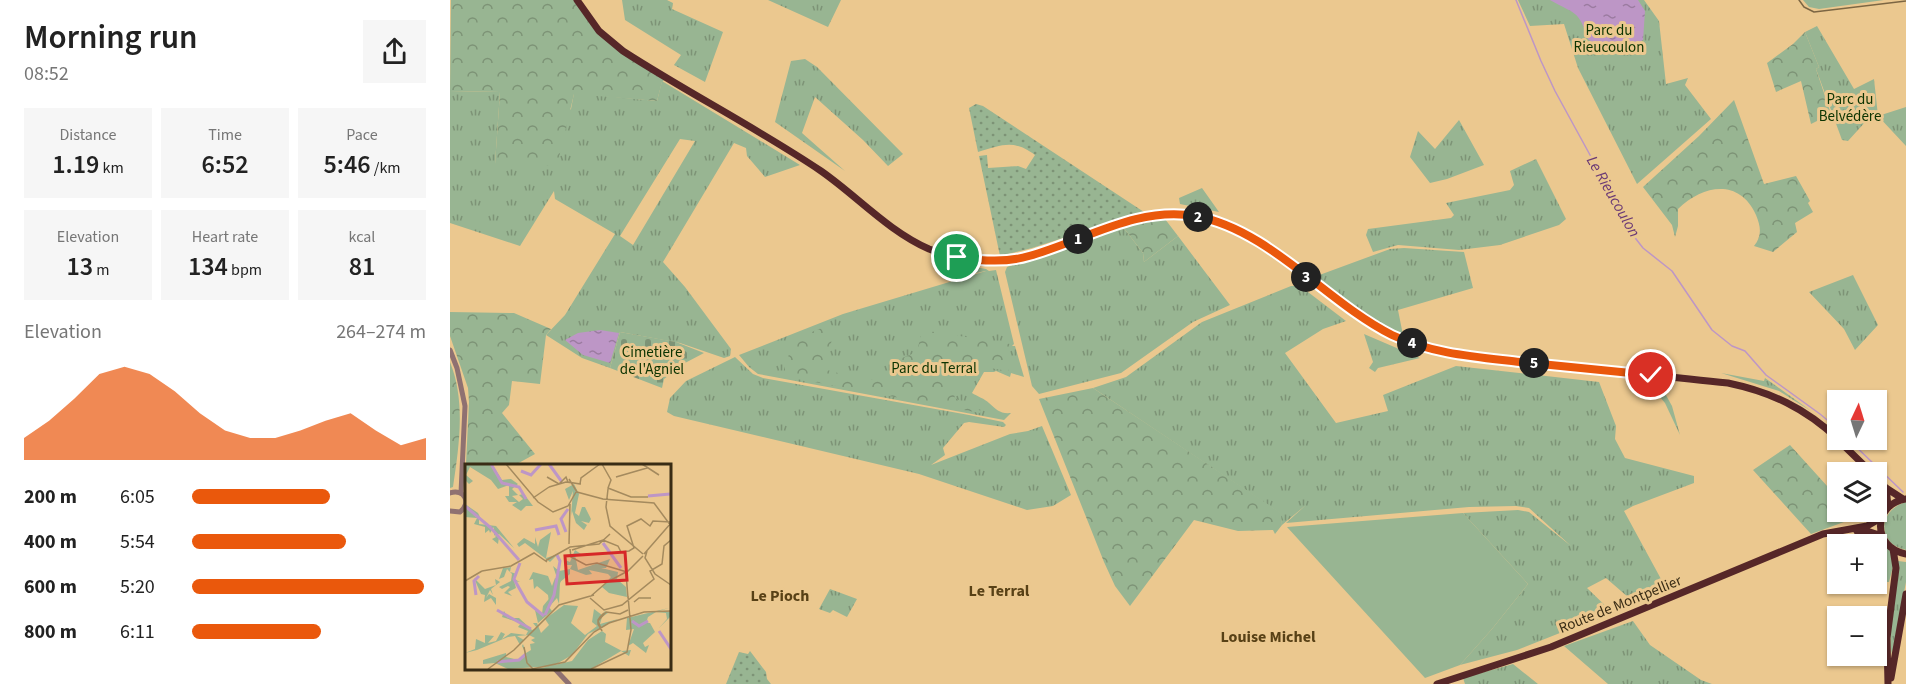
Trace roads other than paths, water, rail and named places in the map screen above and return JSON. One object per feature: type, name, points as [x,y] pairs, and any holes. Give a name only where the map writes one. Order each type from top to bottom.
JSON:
[{"type":"main road","points":[[577,0],[599,31],[623,51],[806,162],[843,186],[903,234],[930,249],[975,260],[1020,258],[1135,219],[1177,214],[1216,222],[1239,232],[1268,249],[1379,328],[1414,344],[1466,356],[1728,383],[1771,394],[1808,414],[1827,430]]},
{"type":"main road","points":[[1849,450],[1861,462]]},
{"type":"main road","points":[[1887,489],[1905,499]]},
{"type":"main road","points":[[1887,497],[1888,506],[1905,499]]},
{"type":"main road","name":"Route de Montpellier","points":[[1437,684],[1551,647],[1837,530],[1867,526],[1874,522]]},
{"type":"main road","name":"Route de Montpellier","points":[[1840,534],[1854,531],[1876,534]]},
{"type":"main road","name":"Route de Montpellier","points":[[1811,540],[1827,537]]},
{"type":"main road","points":[[1887,542],[1893,549],[1906,554]]},
{"type":"main road","points":[[1889,684],[1887,638],[1896,568],[1893,549]]},
{"type":"main road","points":[[1889,684],[1906,594]]},
{"type":"street","points":[[450,350],[460,379],[465,406],[461,493],[465,499]]},
{"type":"street","points":[[461,493],[452,493],[462,453]]},
{"type":"street","points":[[450,511],[462,510],[465,502]]},
{"type":"street","points":[[462,510],[465,515]]},
{"type":"street","points":[[555,669],[569,684]]},
{"type":"water","points":[[1550,0],[1638,0],[1645,11],[1643,40],[1633,45],[1592,42],[1588,39],[1582,22],[1575,14]]},
{"type":"water","points":[[600,330],[619,333],[610,363],[583,355],[565,340],[578,333]]},
{"type":"waterway","name":"Le Rieucoulon","points":[[1516,0],[1555,91],[1636,239],[1643,248],[1672,271],[1712,330],[1732,346],[1745,351],[1766,375],[1827,420]]},
{"type":"waterway","name":"Le Rieucoulon","points":[[1859,450],[1903,492]]},
{"type":"tram line","points":[[1799,0],[1804,7],[1814,12],[1906,1]]},
{"type":"district","name":"Le Terral","points":[[999,590]]},
{"type":"district","name":"Le Pioch","points":[[780,595]]},
{"type":"district","name":"Louise Michel","points":[[1268,636]]},
{"type":"park label","name":"Parc du Rieucoulon","points":[[1609,38]]},
{"type":"park label","name":"Parc du Belvédère","points":[[1850,108]]},
{"type":"park label","name":"Cimetière de l'Agniel","points":[[652,360]]},
{"type":"park label","name":"Parc du Terral","points":[[934,368]]}]
